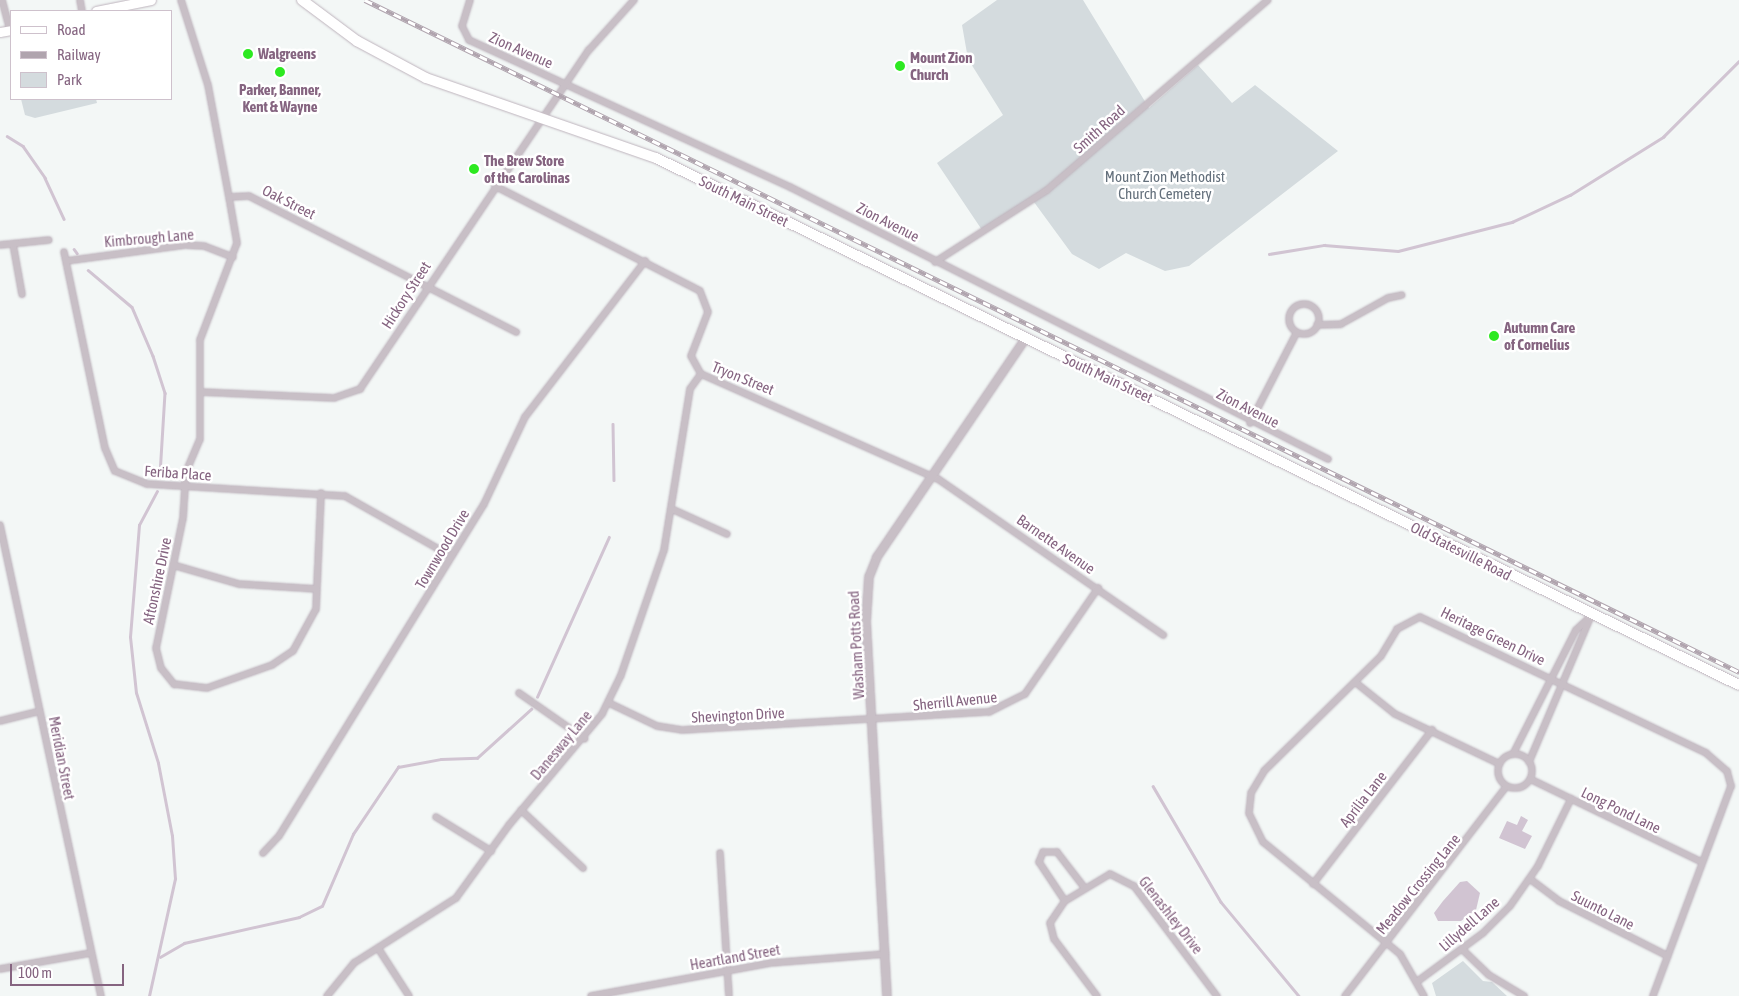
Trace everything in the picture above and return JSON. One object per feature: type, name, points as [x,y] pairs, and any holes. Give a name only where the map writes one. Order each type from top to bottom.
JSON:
[{"type":"main road","points":[[101,10],[151,0]]},
{"type":"main road","name":"South Main Street","points":[[302,0],[412,71],[542,120],[656,158],[1025,339],[1184,414]]},
{"type":"main road","points":[[307,0],[315,10]]},
{"type":"main road","name":"Old Statesville Road","points":[[1184,414],[1591,616],[1739,685]]},
{"type":"street","points":[[2,0],[10,27]]},
{"type":"street","points":[[181,0],[208,85],[229,197]]},
{"type":"street","name":"Zion Avenue","points":[[470,0],[462,26],[469,40],[568,83],[796,190],[1250,423],[1328,459]]},
{"type":"street","name":"Hickory Street","points":[[201,392],[334,398],[354,393],[594,43],[634,0]]},
{"type":"street","name":"Smith Road","points":[[935,262],[1047,190],[1268,0]]},
{"type":"street","name":"Tryon Street","points":[[495,186],[696,287],[704,297],[706,318],[691,356],[701,374],[932,476]]},
{"type":"street","name":"Oak Street","points":[[229,197],[249,196],[516,332]]},
{"type":"street","name":"Aftonshire Drive","points":[[229,197],[237,234],[233,257],[200,340],[200,439],[184,486],[173,565],[157,656],[169,680],[187,689],[207,688],[287,657],[309,628],[317,588],[321,493]]},
{"type":"street","points":[[0,246],[49,240]]},
{"type":"street","points":[[13,244],[22,294]]},
{"type":"street","name":"Kimbrough Lane","points":[[66,261],[185,246],[204,246],[233,257]]},
{"type":"street","name":"Feriba Place","points":[[64,252],[108,461],[121,476],[136,482],[321,493],[360,502],[451,556]]},
{"type":"street","name":"Townwood Drive","points":[[263,853],[279,836],[484,504],[525,417],[645,261]]},
{"type":"street","points":[[1297,332],[1309,333],[1317,326],[1340,324],[1388,298],[1402,295]]},
{"type":"street","points":[[1297,332],[1289,317],[1298,306],[1315,310],[1317,326]]},
{"type":"street","points":[[1250,423],[1297,332]]},
{"type":"street","name":"Washam Potts Road","points":[[887,996],[874,721],[866,615],[868,577],[932,476],[1025,339]]},
{"type":"street","name":"Danesway Lane","points":[[327,996],[346,970],[456,898],[522,810],[585,739],[609,703],[654,581],[674,510],[690,388],[701,374]]},
{"type":"street","name":"Barnette Avenue","points":[[932,476],[1098,588],[1163,635]]},
{"type":"street","points":[[674,510],[727,534]]},
{"type":"street","name":"Meridian Street","points":[[0,525],[101,996]]},
{"type":"street","points":[[173,565],[239,584],[317,588]]},
{"type":"street","name":"Sherrill Avenue","points":[[874,721],[984,713],[1017,701],[1098,588]]},
{"type":"street","points":[[1591,616],[1529,762],[1530,780],[1520,788],[1507,786],[1498,775],[1500,764],[1513,754],[1576,630],[1591,616]]},
{"type":"street","name":"Heritage Green Drive","points":[[1424,996],[1418,981],[1387,943],[1313,884],[1258,835],[1248,813],[1251,793],[1264,771],[1382,656],[1398,629],[1420,617],[1553,678],[1706,753],[1728,770],[1731,786],[1653,996]]},
{"type":"street","points":[[1355,682],[1372,700],[1500,764]]},
{"type":"street","points":[[519,693],[585,739]]},
{"type":"street","name":"Shevington Drive","points":[[609,703],[657,726],[682,730],[874,721]]},
{"type":"street","points":[[0,721],[40,711]]},
{"type":"street","name":"Aprilia Lane","points":[[1313,884],[1432,730]]},
{"type":"street","points":[[1513,754],[1529,762]]},
{"type":"street","name":"Long Pond Lane","points":[[1530,780],[1702,862]]},
{"type":"street","name":"Meadow Crossing Lane","points":[[1345,996],[1507,786]]},
{"type":"street","name":"Lillydell Lane","points":[[1418,981],[1463,950],[1500,917],[1530,879],[1571,799]]},
{"type":"street","points":[[522,810],[582,868]]},
{"type":"street","points":[[436,817],[491,851]]},
{"type":"street","points":[[1065,901],[1039,862],[1043,852],[1057,852],[1084,887]]},
{"type":"street","points":[[720,854],[729,996]]},
{"type":"street","name":"Glenashley Drive","points":[[1097,996],[1051,932],[1054,912],[1065,901],[1084,887],[1110,874],[1128,880],[1217,996]]},
{"type":"street","name":"Suunto Lane","points":[[1530,879],[1559,901],[1668,956]]},
{"type":"street","points":[[378,948],[409,996]]},
{"type":"street","points":[[1463,950],[1489,975],[1524,996]]},
{"type":"street","points":[[0,969],[91,953]]},
{"type":"street","name":"Heartland Street","points":[[591,996],[803,958],[886,954]]},
{"type":"green space","name":"Mount Zion Methodist Church Cemetery","points":[[997,0],[1083,0],[1149,108],[1198,65],[1232,103],[1255,85],[1338,151],[1189,266],[1165,271],[1126,253],[1099,269],[1072,254],[1031,198],[982,230],[937,163],[1003,115],[968,59],[962,25]]},
{"type":"green space","points":[[21,100],[96,100],[97,103],[35,118],[25,115]]},
{"type":"green space","points":[[1463,961],[1483,981],[1492,982],[1507,996],[1436,996],[1432,983]]},
{"type":"shaded area","points":[[1521,816],[1528,820],[1522,831],[1532,836],[1525,849],[1499,838],[1507,821],[1517,825]]},
{"type":"shaded area","points":[[1467,881],[1480,893],[1476,910],[1461,921],[1438,921],[1434,913],[1460,882]]},
{"type":"waterway","points":[[1269,254],[1324,245],[1398,251],[1512,222],[1570,195],[1663,137],[1739,61]]},
{"type":"waterway","points":[[7,136],[23,146],[45,178],[64,219]]},
{"type":"waterway","points":[[74,249],[77,253]]},
{"type":"waterway","points":[[88,270],[132,307],[153,356],[165,393],[160,474]]},
{"type":"waterway","points":[[613,424],[614,480]]},
{"type":"waterway","points":[[149,996],[175,879],[172,836],[158,763],[136,693],[130,637],[139,525],[157,491]]},
{"type":"waterway","points":[[537,697],[609,537]]},
{"type":"waterway","points":[[160,957],[184,943],[299,917],[322,906],[353,834],[398,767],[441,759],[477,758],[531,709]]},
{"type":"waterway","points":[[1153,786],[1221,902],[1299,996]]},
{"type":"railway","points":[[365,0],[1739,672]]},
{"type":"place","name":"Walgreens","points":[[248,54]]},
{"type":"place","name":"Mount Zion Church","points":[[900,66]]},
{"type":"place","name":"Parker, Banner, Kent & Wayne","points":[[280,72]]},
{"type":"place","name":"The Brew Store of the Carolinas","points":[[474,169]]},
{"type":"place","name":"Autumn Care of Cornelius","points":[[1494,336]]}]
